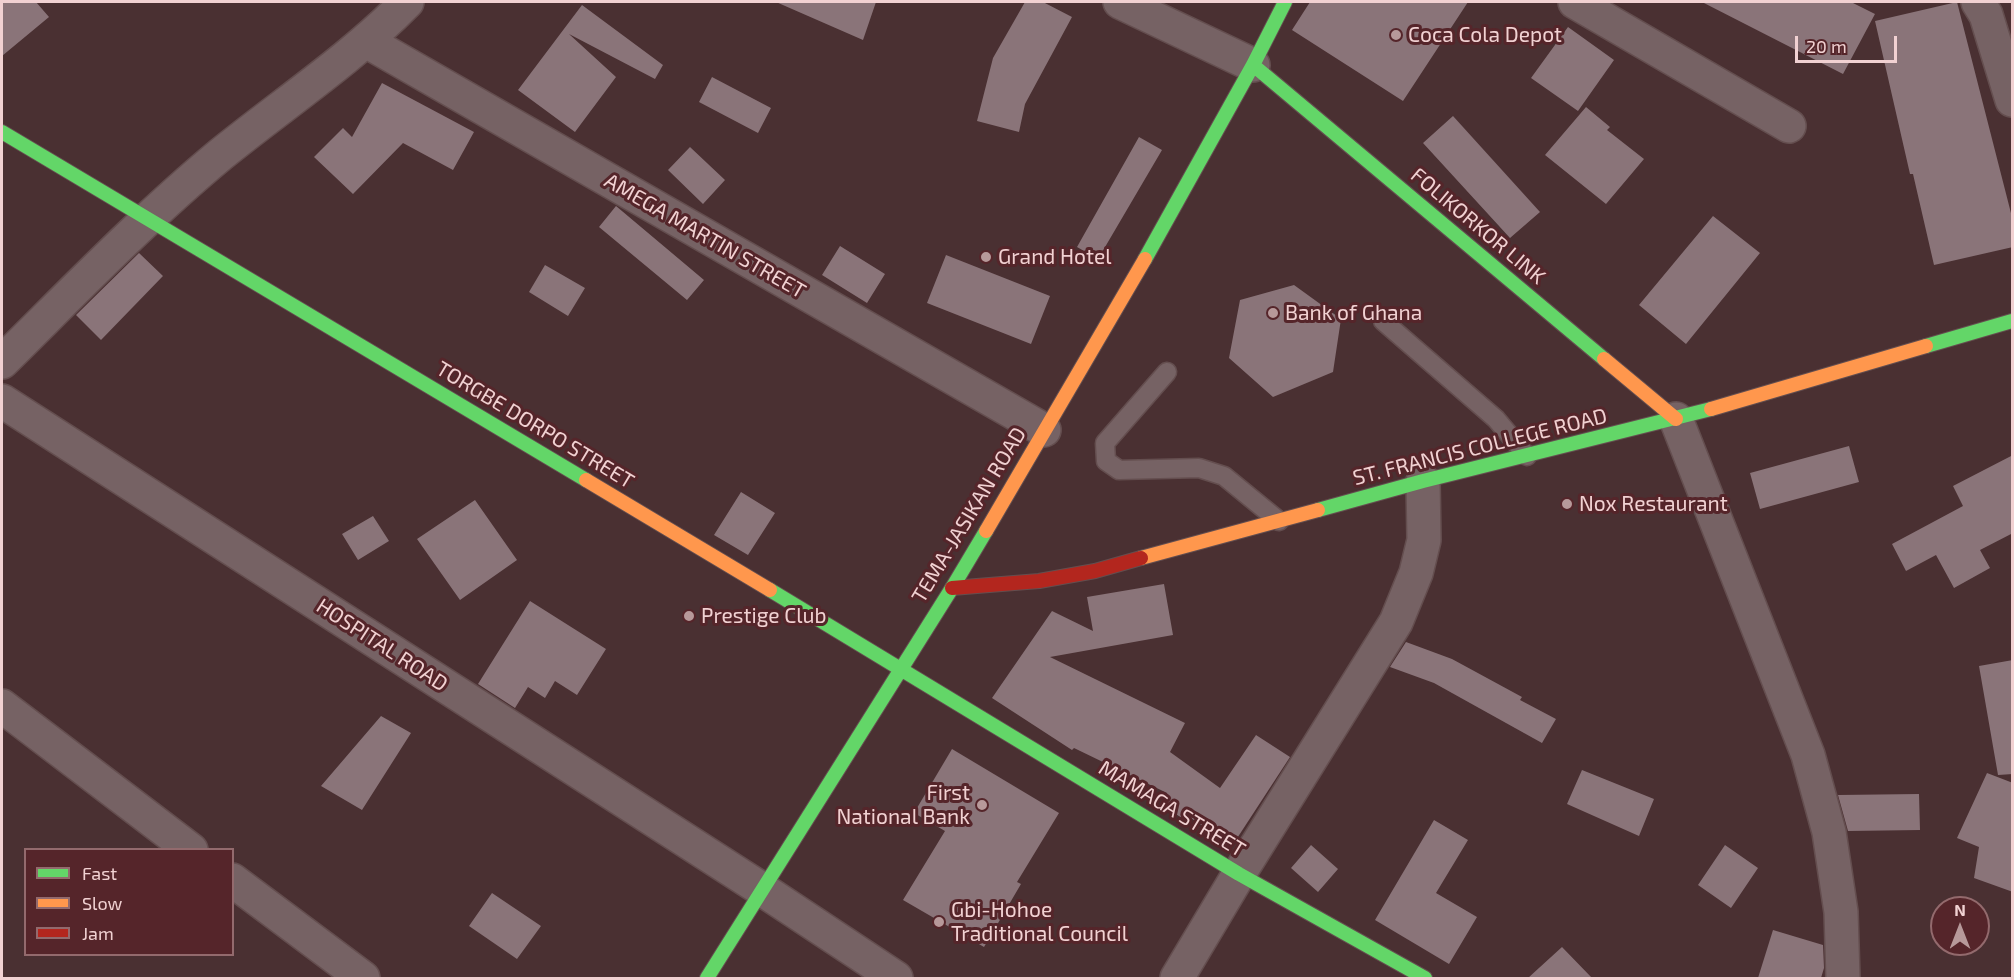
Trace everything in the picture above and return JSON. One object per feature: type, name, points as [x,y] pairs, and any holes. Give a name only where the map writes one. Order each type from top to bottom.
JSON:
[{"type":"main road","name":"TEMA-JASIKAN ROAD","points":[[707,978],[952,588],[1175,207],[1285,2]]},
{"type":"main road","name":"FOLIKORKOR LINK","points":[[1253,65],[1676,419]]},
{"type":"main road","name":"TORGBE DORPO STREET","points":[[2,132],[901,668]]},
{"type":"main road","name":"ST. FRANCIS COLLEGE ROAD","points":[[952,588],[1039,581],[1095,571],[1423,482],[1676,419],[2013,321]]},
{"type":"main road","name":"MAMAGA STREET","points":[[901,668],[1239,874],[1425,978]]},
{"type":"street","points":[[2,362],[148,219],[219,156],[366,41],[407,2]]},
{"type":"street","points":[[1120,2],[1253,65]]},
{"type":"street","points":[[1575,2],[1789,126]]},
{"type":"street","points":[[1978,2],[1986,15],[2013,100]]},
{"type":"street","name":"AMEGA MARTIN STREET","points":[[366,41],[1044,430]]},
{"type":"street","name":"HOSPITAL ROAD","points":[[2,401],[763,890],[896,978]]},
{"type":"street","points":[[1676,419],[1808,755],[1829,832],[1841,912],[1843,978]]},
{"type":"street","points":[[1177,978],[1396,622],[1416,573],[1425,540],[1423,482]]},
{"type":"street","points":[[2,706],[190,848]]},
{"type":"street","points":[[234,881],[363,978]]},
{"type":"lane","points":[[1383,321],[1497,419],[1527,456]]},
{"type":"lane","points":[[1167,372],[1105,443],[1106,461],[1119,470],[1199,468],[1224,476],[1279,521]]},
{"type":"building","points":[[2,2],[36,2],[49,17],[2,56]]},
{"type":"building","points":[[776,2],[876,2],[863,40]]},
{"type":"building","points":[[1025,2],[1043,2],[1072,17],[1025,104],[1019,132],[977,121],[993,58]]},
{"type":"building","name":"Coca Cola Depot","points":[[1310,2],[1468,2],[1403,101],[1292,30]]},
{"type":"building","points":[[1702,2],[1851,2],[1875,14],[1843,74]]},
{"type":"building","points":[[1957,2],[2013,221],[2013,247],[1934,265],[1913,174],[1910,174],[1875,21]]},
{"type":"building","points":[[582,5],[663,65],[655,79],[569,34],[616,77],[575,132],[518,90]]},
{"type":"building","points":[[1568,27],[1614,60],[1578,111],[1531,78]]},
{"type":"building","points":[[712,77],[771,108],[758,133],[699,102]]},
{"type":"building","points":[[382,83],[474,132],[453,170],[403,143],[353,194],[314,157],[343,128],[352,137]]},
{"type":"building","points":[[1586,107],[1610,127],[1607,130],[1644,159],[1606,204],[1545,155]]},
{"type":"building","points":[[1453,116],[1540,212],[1510,238],[1423,143]]},
{"type":"building","points":[[1139,137],[1162,150],[1098,259],[1077,247]]},
{"type":"building","points":[[690,147],[725,180],[703,204],[668,170]]},
{"type":"building","points":[[616,206],[704,280],[687,300],[599,227]]},
{"type":"building","points":[[1713,216],[1760,253],[1686,344],[1639,305]]},
{"type":"building","points":[[840,246],[885,274],[867,303],[822,275]]},
{"type":"building","points":[[139,253],[163,276],[101,340],[76,315]]},
{"type":"building","points":[[946,255],[1050,296],[1031,344],[927,303]]},
{"type":"building","points":[[545,265],[585,288],[568,316],[529,292]]},
{"type":"building","points":[[1294,285],[1341,319],[1333,372],[1273,397],[1229,358],[1240,300]]},
{"type":"building","points":[[1849,446],[1859,482],[1760,509],[1750,473]]},
{"type":"building","points":[[2013,455],[2013,533],[1980,550],[1990,568],[1954,588],[1936,555],[1906,571],[1892,544],[1963,506],[1953,486]]},
{"type":"building","points":[[741,492],[775,513],[748,555],[714,535]]},
{"type":"building","points":[[475,500],[517,560],[460,600],[417,539]]},
{"type":"building","points":[[373,516],[389,541],[358,560],[342,534]]},
{"type":"building","points":[[1164,584],[1173,635],[1050,657],[1185,723],[1170,752],[1220,788],[1256,735],[1290,757],[1232,846],[1185,814],[1182,818],[1160,804],[1167,793],[1074,748],[1072,750],[992,698],[1052,611],[1093,631],[1087,597]]},
{"type":"building","points":[[530,601],[606,649],[577,695],[555,681],[545,698],[528,687],[515,708],[478,684]]},
{"type":"building","points":[[1406,642],[1452,659],[1522,697],[1520,700],[1556,719],[1542,743],[1434,683],[1390,667]]},
{"type":"building","points":[[2013,660],[2013,774],[1998,775],[1979,666]]},
{"type":"building","points":[[381,716],[411,733],[362,810],[321,786]]},
{"type":"building","points":[[952,749],[1059,813],[1017,882],[1021,884],[984,947],[903,900],[945,831],[914,813]]},
{"type":"building","points":[[1582,770],[1654,799],[1639,836],[1567,804]]},
{"type":"building","points":[[1987,773],[2013,783],[2013,892],[1974,878],[1979,847],[1957,838]]},
{"type":"building","points":[[1919,794],[1920,830],[1848,831],[1838,795]]},
{"type":"building","points":[[1434,820],[1468,840],[1436,893],[1477,917],[1449,964],[1375,920]]},
{"type":"building","points":[[1311,845],[1338,869],[1318,892],[1291,868]]},
{"type":"building","points":[[1725,845],[1758,868],[1731,908],[1698,885]]},
{"type":"building","points":[[492,893],[541,926],[517,959],[469,926]]},
{"type":"building","points":[[1773,930],[1823,945],[1824,968],[1821,978],[1758,978]]},
{"type":"building","points":[[1562,947],[1592,978],[1528,978]]},
{"type":"traffic: fast","points":[[1145,259],[1253,65],[1285,2]]},
{"type":"traffic: fast","points":[[1253,65],[1604,359]]},
{"type":"traffic: fast","points":[[2,132],[586,480]]},
{"type":"traffic: fast","points":[[1926,346],[2012,321]]},
{"type":"traffic: fast","points":[[1318,510],[1423,481],[1711,409]]},
{"type":"traffic: fast","points":[[707,978],[986,531]]},
{"type":"traffic: fast","points":[[770,590],[1239,874],[1425,978]]},
{"type":"traffic: slow","points":[[986,531],[1145,259]]},
{"type":"traffic: slow","points":[[1711,409],[1926,346]]},
{"type":"traffic: slow","points":[[1604,359],[1676,419]]},
{"type":"traffic: slow","points":[[586,480],[770,590]]},
{"type":"traffic: slow","points":[[1141,558],[1318,510]]},
{"type":"traffic: jam","points":[[952,588],[1039,581],[1095,571],[1141,558]]},
{"type":"place","name":"Coca Cola Depot","points":[[1396,35]]},
{"type":"place","name":"Grand Hotel","points":[[986,257]]},
{"type":"place","name":"Bank of Ghana","points":[[1273,313]]},
{"type":"place","name":"Nox Restaurant","points":[[1567,504]]},
{"type":"place","name":"Prestige Club","points":[[689,616]]},
{"type":"place","name":"First National Bank","points":[[982,805]]},
{"type":"place","name":"Gbi-Hohoe Traditional Council","points":[[939,922]]}]
